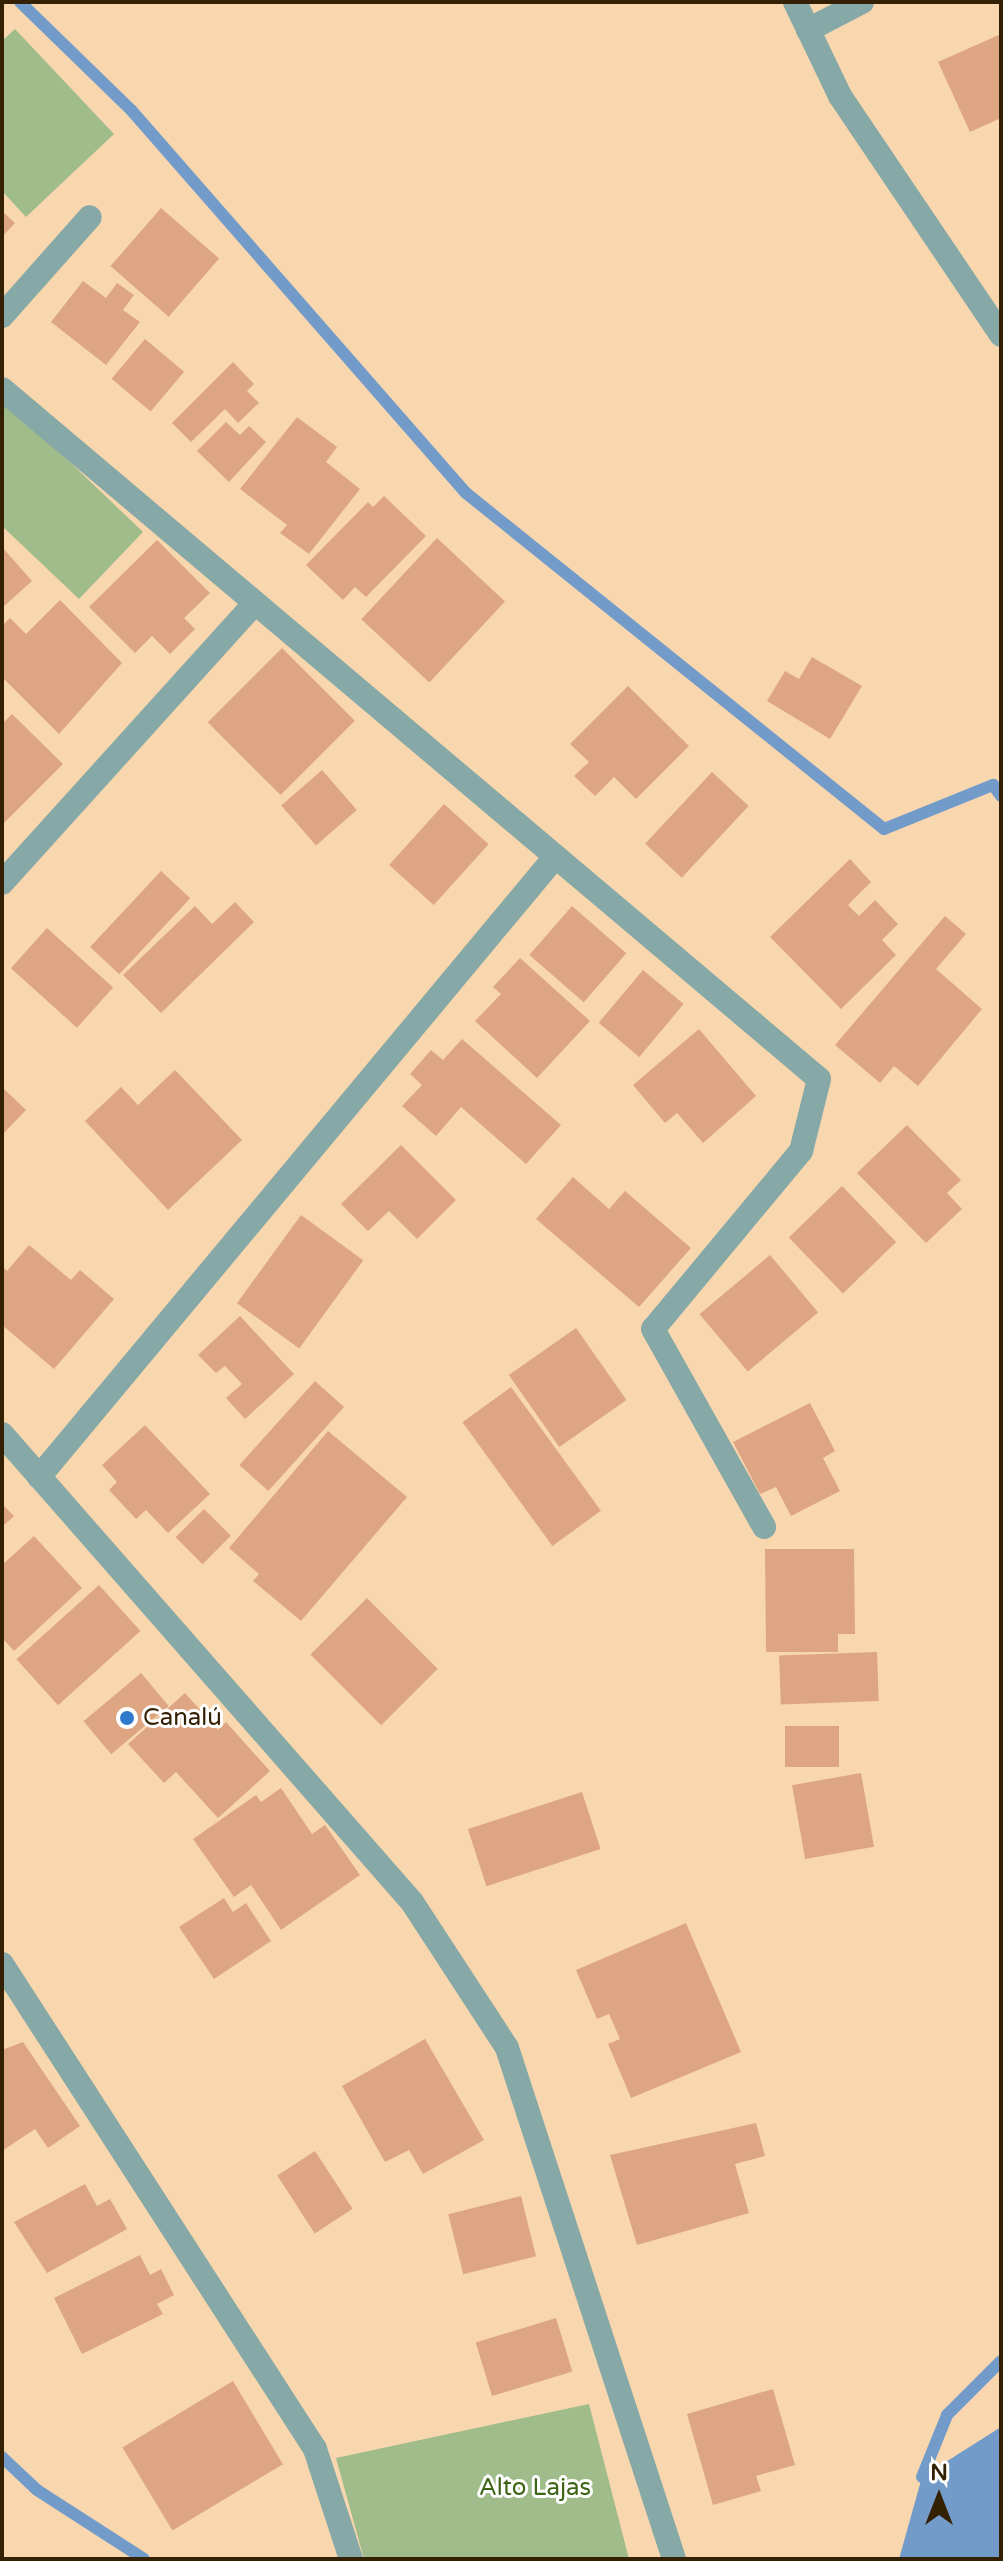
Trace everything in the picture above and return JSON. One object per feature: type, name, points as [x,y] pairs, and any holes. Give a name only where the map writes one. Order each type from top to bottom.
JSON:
[{"type":"street","points":[[795,2],[840,96],[1001,335]]},
{"type":"street","points":[[808,30],[862,2]]},
{"type":"street","points":[[2,316],[90,217]]},
{"type":"street","points":[[2,389],[819,1079],[801,1151],[653,1329],[764,1527]]},
{"type":"street","points":[[2,883],[255,603]]},
{"type":"street","points":[[39,1477],[555,857]]},
{"type":"street","points":[[2,1434],[412,1902],[507,2048],[674,2559]]},
{"type":"street","points":[[2,1964],[315,2449],[351,2559]]},
{"type":"green space","points":[[15,29],[114,134],[26,217],[2,191],[2,41]]},
{"type":"green space","points":[[2,397],[143,532],[79,599],[2,526]]},
{"type":"green space","name":"Alto Lajas","points":[[589,2404],[629,2559],[364,2559],[336,2458]]},
{"type":"water","points":[[1001,2427],[1001,2559],[899,2559],[922,2477]]},
{"type":"building","points":[[1001,34],[1001,118],[970,132],[938,62]]},
{"type":"building","points":[[161,208],[219,259],[169,317],[110,266]]},
{"type":"building","points":[[2,211],[15,223],[2,237]]},
{"type":"building","points":[[83,281],[106,298],[117,283],[134,295],[123,310],[140,322],[106,365],[51,322]]},
{"type":"building","points":[[145,339],[184,372],[151,412],[112,379]]},
{"type":"building","points":[[233,362],[254,384],[247,391],[259,403],[238,423],[225,409],[191,442],[172,423]]},
{"type":"building","points":[[297,417],[337,447],[326,462],[360,489],[309,554],[280,533],[287,525],[240,489]]},
{"type":"building","points":[[226,422],[240,435],[249,426],[266,442],[229,482],[197,451]]},
{"type":"building","points":[[384,496],[426,536],[366,597],[355,587],[343,600],[306,565],[368,502],[373,507]]},
{"type":"building","points":[[437,538],[505,601],[429,683],[361,619]]},
{"type":"building","points":[[157,540],[210,593],[184,618],[195,629],[170,654],[152,636],[135,653],[89,607]]},
{"type":"building","points":[[2,547],[32,581],[2,608]]},
{"type":"building","points":[[60,600],[122,663],[59,734],[2,677],[2,626],[10,618],[26,634]]},
{"type":"building","points":[[282,648],[355,721],[281,795],[208,722]]},
{"type":"building","points":[[812,657],[862,686],[830,739],[767,701],[785,671],[799,679]]},
{"type":"building","points":[[628,686],[689,746],[636,799],[614,777],[595,796],[574,776],[589,762],[570,744]]},
{"type":"building","points":[[12,714],[63,764],[2,825],[2,724]]},
{"type":"building","points":[[322,770],[357,810],[316,845],[281,805]]},
{"type":"building","points":[[712,772],[749,806],[682,878],[645,844]]},
{"type":"building","points":[[444,804],[489,844],[434,905],[389,865]]},
{"type":"building","points":[[850,859],[871,882],[848,905],[859,916],[875,900],[898,924],[882,940],[896,955],[841,1009],[770,937]]},
{"type":"building","points":[[161,871],[190,898],[119,974],[90,947]]},
{"type":"building","points":[[235,902],[254,922],[161,1013],[123,975],[195,906],[212,924]]},
{"type":"building","points":[[572,906],[626,953],[584,1002],[529,955]]},
{"type":"building","points":[[945,916],[966,934],[936,969],[982,1009],[918,1086],[894,1066],[880,1083],[835,1045]]},
{"type":"building","points":[[47,928],[113,988],[77,1028],[11,968]]},
{"type":"building","points":[[520,958],[590,1021],[537,1078],[475,1021],[501,994],[493,987]]},
{"type":"building","points":[[643,970],[684,1004],[639,1057],[599,1023]]},
{"type":"building","points":[[699,1029],[756,1096],[703,1143],[677,1113],[665,1123],[633,1085]]},
{"type":"building","points":[[462,1039],[561,1125],[526,1164],[461,1107],[436,1136],[402,1106],[422,1085],[410,1074],[431,1050],[443,1060]]},
{"type":"building","points":[[175,1070],[242,1140],[168,1210],[85,1121],[121,1087],[138,1105]]},
{"type":"building","points":[[2,1087],[26,1110],[2,1135]]},
{"type":"building","points":[[907,1125],[961,1180],[947,1193],[962,1209],[926,1243],[857,1173]]},
{"type":"building","points":[[401,1145],[456,1200],[417,1239],[389,1211],[368,1231],[341,1204]]},
{"type":"building","points":[[573,1177],[609,1209],[625,1191],[691,1248],[639,1307],[536,1219]]},
{"type":"building","points":[[842,1186],[896,1242],[843,1294],[789,1237]]},
{"type":"building","points":[[301,1215],[363,1260],[299,1348],[237,1303]]},
{"type":"building","points":[[29,1245],[71,1280],[80,1270],[114,1299],[54,1369],[2,1325],[2,1266],[7,1271]]},
{"type":"building","points":[[770,1255],[818,1312],[748,1372],[700,1314]]},
{"type":"building","points":[[240,1316],[294,1374],[245,1419],[226,1398],[242,1384],[225,1366],[216,1373],[198,1355]]},
{"type":"building","points":[[576,1328],[626,1400],[559,1447],[509,1375]]},
{"type":"building","points":[[315,1381],[344,1407],[268,1491],[239,1465]]},
{"type":"building","points":[[511,1387],[601,1511],[552,1546],[462,1422]]},
{"type":"building","points":[[810,1403],[835,1451],[823,1458],[840,1491],[791,1516],[776,1487],[760,1494],[733,1442]]},
{"type":"building","points":[[145,1425],[210,1494],[168,1533],[146,1510],[136,1519],[109,1490],[117,1482],[102,1465]]},
{"type":"building","points":[[328,1431],[407,1497],[301,1621],[253,1581],[259,1574],[229,1548]]},
{"type":"building","points":[[2,1504],[14,1516],[2,1527]]},
{"type":"building","points":[[204,1509],[231,1536],[203,1564],[176,1537]]},
{"type":"building","points":[[34,1536],[82,1588],[14,1651],[2,1638],[2,1565]]},
{"type":"building","points":[[765,1549],[854,1549],[855,1634],[838,1634],[838,1652],[766,1652]]},
{"type":"building","points":[[99,1585],[140,1631],[58,1705],[17,1659]]},
{"type":"building","points":[[367,1598],[438,1669],[381,1725],[310,1655]]},
{"type":"building","points":[[877,1652],[879,1701],[781,1704],[779,1655]]},
{"type":"building","points":[[141,1673],[169,1706],[111,1754],[84,1721]]},
{"type":"building","points":[[185,1693],[218,1730],[226,1722],[270,1771],[218,1818],[176,1772],[164,1783],[128,1744]]},
{"type":"building","points":[[785,1726],[839,1726],[839,1767],[785,1767]]},
{"type":"building","points":[[861,1773],[874,1847],[805,1859],[792,1785]]},
{"type":"building","points":[[281,1788],[312,1834],[325,1825],[360,1875],[281,1930],[251,1885],[234,1897],[193,1839],[256,1795],[261,1802]]},
{"type":"building","points":[[582,1792],[601,1849],[486,1886],[468,1829]]},
{"type":"building","points":[[224,1898],[233,1912],[246,1903],[271,1941],[214,1979],[179,1927]]},
{"type":"building","points":[[686,1923],[741,2052],[631,2098],[608,2044],[620,2039],[609,2014],[597,2019],[576,1970]]},
{"type":"building","points":[[425,2039],[484,2140],[423,2174],[409,2150],[385,2162],[342,2086]]},
{"type":"building","points":[[23,2042],[80,2126],[48,2148],[35,2129],[2,2151],[2,2050]]},
{"type":"building","points":[[756,2123],[765,2156],[735,2164],[749,2213],[637,2245],[610,2155]]},
{"type":"building","points":[[315,2151],[353,2209],[315,2233],[277,2176]]},
{"type":"building","points":[[85,2184],[97,2206],[110,2199],[127,2229],[47,2273],[14,2222]]},
{"type":"building","points":[[521,2196],[536,2256],[463,2274],[448,2214]]},
{"type":"building","points":[[140,2255],[150,2275],[161,2269],[174,2295],[157,2304],[163,2314],[82,2354],[54,2298]]},
{"type":"building","points":[[556,2318],[572,2372],[492,2396],[476,2343]]},
{"type":"building","points":[[233,2381],[283,2464],[172,2531],[122,2447]]},
{"type":"building","points":[[773,2389],[795,2465],[756,2476],[761,2491],[713,2505],[687,2414]]},
{"type":"waterway","points":[[20,2],[132,111],[466,493],[884,829],[993,785],[1001,796]]},
{"type":"waterway","points":[[922,2477],[947,2415],[1001,2361]]},
{"type":"waterway","points":[[2,2457],[37,2490],[144,2559]]},
{"type":"place","name":"Canalú","points":[[127,1718]]}]
